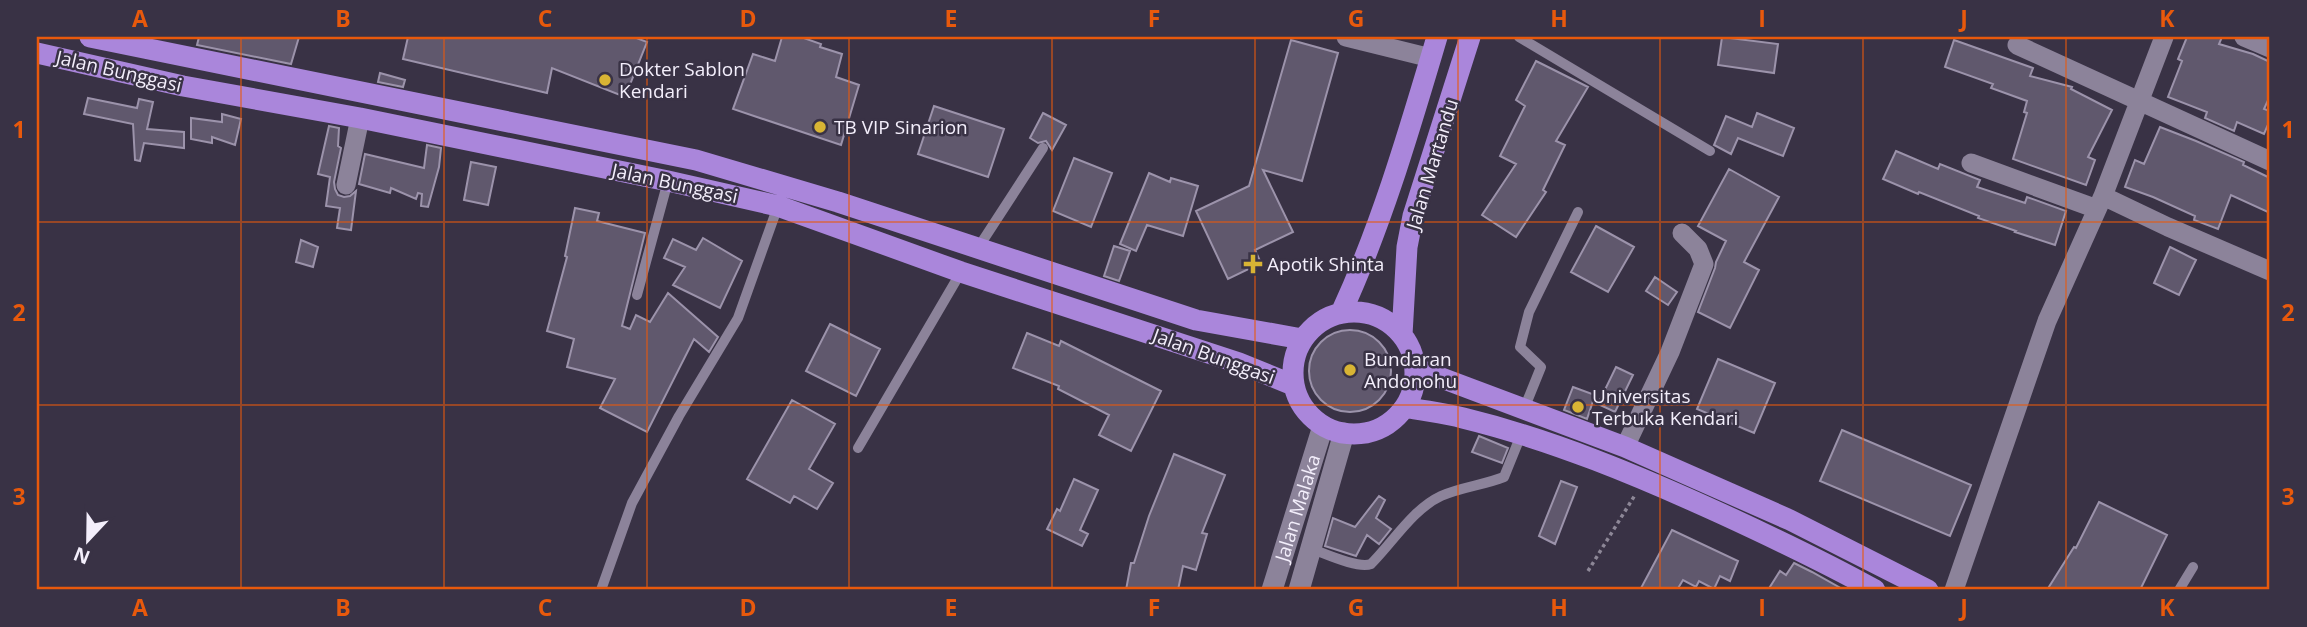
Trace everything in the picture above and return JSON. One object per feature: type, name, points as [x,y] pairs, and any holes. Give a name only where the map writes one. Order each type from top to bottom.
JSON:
[{"type":"highway","name":"Jalan Bunggasi","points":[[90,37],[696,160],[771,181],[1196,320],[1302,339]]},
{"type":"highway","name":"Jalan Martandu","points":[[1341,313],[1374,238],[1437,37]]},
{"type":"highway","name":"Jalan Martandu","points":[[1402,335],[1407,247],[1413,216],[1470,37]]},
{"type":"highway","name":"Jalan Bunggasi","points":[[37,53],[183,86],[360,118],[778,206],[961,272],[1239,363],[1293,385]]},
{"type":"highway","points":[[582,163],[588,138]]},
{"type":"highway","points":[[1363,312],[1385,320],[1402,335],[1411,350],[1415,368],[1412,395],[1394,420],[1378,430],[1361,434],[1344,433],[1323,426],[1304,409],[1293,385],[1293,361],[1302,339],[1319,323],[1341,313],[1363,312]]},
{"type":"highway","points":[[1415,368],[1625,447],[1790,520],[1928,590]]},
{"type":"highway","points":[[1405,407],[1454,416],[1521,434],[1645,479],[1781,541],[1875,590]]},
{"type":"highway","points":[[1781,541],[1790,520]]},
{"type":"street","points":[[1346,37],[1431,58]]},
{"type":"street","points":[[1954,590],[2048,321],[2100,202],[2164,37]]},
{"type":"street","points":[[2244,37],[2270,48]]},
{"type":"street","points":[[2017,45],[2270,161]]},
{"type":"street","points":[[346,185],[360,118]]},
{"type":"street","points":[[1971,163],[2100,202],[2168,227],[2270,271]]},
{"type":"street","points":[[1625,447],[1670,352],[1704,264],[1698,249],[1682,233]]},
{"type":"street","name":"Jalan Malaka","points":[[1272,590],[1323,426]]},
{"type":"street","name":"Jalan Malaka","points":[[1299,590],[1344,433]]},
{"type":"lane","points":[[1519,37],[1710,151]]},
{"type":"lane","points":[[978,248],[1043,148]]},
{"type":"lane","points":[[637,295],[668,181]]},
{"type":"lane","points":[[601,590],[632,503],[679,416],[738,318],[778,206]]},
{"type":"lane","points":[[1524,409],[1541,367],[1520,347],[1529,312],[1578,212]]},
{"type":"lane","points":[[858,448],[961,272]]},
{"type":"lane","points":[[1312,549],[1356,564],[1371,564],[1420,510],[1438,497],[1504,477],[1521,434]]},
{"type":"lane","points":[[2179,590],[2193,567]]},
{"type":"path","points":[[1588,571],[1645,479]]},
{"type":"building","points":[[199,37],[299,37],[291,64],[197,45]]},
{"type":"building","points":[[408,37],[634,37],[647,42],[625,97],[552,68],[547,93],[403,59]]},
{"type":"building","points":[[782,37],[801,37],[842,54],[836,77],[859,85],[841,145],[733,109],[753,54],[775,61]]},
{"type":"building","points":[[1722,37],[1778,44],[1774,73],[1718,65]]},
{"type":"building","points":[[2187,37],[2222,37],[2219,44],[2270,62],[2270,96],[2264,109],[2270,111],[2270,120],[2264,134],[2237,122],[2234,131],[2205,118],[2207,112],[2168,97],[2182,61],[2178,59]]},
{"type":"building","points":[[1291,40],[1338,53],[1302,181],[1263,170],[1293,232],[1255,250],[1261,263],[1228,279],[1196,211],[1249,186]]},
{"type":"building","points":[[1954,40],[2033,68],[2030,76],[2072,87],[2071,89],[2112,110],[2088,157],[2095,160],[2086,185],[2013,159],[2027,113],[2024,112],[2027,101],[1991,88],[1993,84],[1945,67]]},
{"type":"building","points":[[1536,61],[1588,87],[1556,141],[1565,145],[1543,190],[1546,192],[1516,237],[1482,215],[1516,164],[1500,156],[1525,106],[1516,100]]},
{"type":"building","points":[[380,73],[405,80],[403,87],[378,82]]},
{"type":"building","points":[[88,98],[137,108],[139,99],[153,102],[147,129],[184,132],[184,148],[144,143],[140,161],[135,160],[133,124],[84,114]]},
{"type":"building","points":[[934,106],[1004,129],[988,177],[918,154]]},
{"type":"building","points":[[1043,113],[1066,125],[1052,150],[1046,141],[1038,143],[1030,138]]},
{"type":"building","points":[[1757,113],[1794,128],[1783,156],[1738,138],[1731,154],[1714,145],[1726,116],[1752,127]]},
{"type":"building","points":[[222,114],[241,119],[235,145],[212,137],[212,143],[191,139],[191,118],[222,122]]},
{"type":"building","points":[[329,126],[339,128],[338,146],[341,148],[335,189],[338,195],[344,197],[356,191],[351,230],[337,228],[340,208],[326,206],[330,177],[318,174]]},
{"type":"building","points":[[2160,127],[2244,162],[2243,165],[2270,178],[2270,213],[2231,195],[2218,229],[2194,220],[2195,216],[2153,197],[2125,187],[2135,160],[2144,164]]},
{"type":"building","points":[[427,145],[441,148],[439,167],[428,207],[421,206],[422,194],[418,193],[416,199],[391,188],[390,193],[359,184],[365,154],[424,168]]},
{"type":"building","points":[[1896,151],[1938,169],[1940,164],[1980,180],[1977,187],[2025,203],[2027,197],[2066,211],[2055,245],[1978,218],[1979,216],[1883,179]]},
{"type":"building","points":[[1074,158],[1112,173],[1091,227],[1053,211]]},
{"type":"building","points":[[471,162],[496,167],[488,205],[464,200]]},
{"type":"building","points":[[1729,169],[1779,197],[1744,262],[1759,270],[1730,328],[1698,312],[1726,241],[1698,226]]},
{"type":"building","points":[[1149,173],[1170,182],[1171,178],[1198,186],[1183,236],[1147,225],[1136,251],[1120,244]]},
{"type":"building","points":[[575,208],[599,213],[597,221],[645,233],[622,326],[630,329],[636,315],[650,322],[668,293],[718,337],[709,352],[694,339],[647,432],[600,408],[615,379],[567,367],[574,339],[547,331],[567,257],[565,256]]},
{"type":"building","points":[[1596,226],[1634,247],[1608,292],[1571,272]]},
{"type":"building","points":[[703,238],[742,261],[720,308],[673,285],[685,267],[664,258],[673,239],[696,250]]},
{"type":"building","points":[[301,240],[318,247],[313,267],[296,262]]},
{"type":"building","points":[[1114,246],[1130,251],[1119,281],[1104,276]]},
{"type":"building","points":[[2170,247],[2196,260],[2179,295],[2154,283]]},
{"type":"building","points":[[1655,277],[1677,292],[1668,305],[1646,291]]},
{"type":"building","points":[[830,324],[880,349],[856,396],[806,371]]},
{"type":"building","name":"Bundaran Andonohu","points":[[1350,330],[1366,333],[1379,342],[1388,355],[1391,371],[1388,387],[1379,400],[1366,409],[1350,412],[1334,409],[1321,400],[1312,387],[1309,371],[1312,355],[1321,342],[1334,333]]},
{"type":"building","points":[[1027,333],[1059,346],[1061,341],[1161,391],[1131,451],[1099,435],[1109,415],[1058,389],[1059,386],[1013,368]]},
{"type":"building","points":[[1718,359],[1775,383],[1754,433],[1697,409]]},
{"type":"building","points":[[1616,367],[1633,375],[1615,412],[1598,404]]},
{"type":"building","name":"Universitas Terbuka Kendari","points":[[1573,387],[1595,395],[1587,419],[1564,410]]},
{"type":"building","points":[[792,400],[835,424],[809,469],[833,483],[817,509],[794,496],[790,503],[747,479]]},
{"type":"building","points":[[1842,430],[1971,485],[1950,536],[1820,481]]},
{"type":"building","points":[[1479,436],[1508,448],[1502,463],[1472,452]]},
{"type":"building","points":[[1174,454],[1225,475],[1202,533],[1207,534],[1196,570],[1183,566],[1178,590],[1126,590],[1131,563],[1134,563],[1149,516]]},
{"type":"building","points":[[1074,479],[1098,490],[1080,530],[1088,534],[1082,546],[1047,529],[1057,509],[1060,511]]},
{"type":"building","points":[[1561,481],[1577,487],[1555,544],[1539,536]]},
{"type":"building","points":[[1379,496],[1385,500],[1376,518],[1391,529],[1379,544],[1367,535],[1356,556],[1325,546],[1333,518],[1355,527]]},
{"type":"building","points":[[2099,502],[2167,535],[2140,590],[2047,590],[2074,547],[2076,548]]},
{"type":"building","points":[[1672,530],[1738,561],[1730,581],[1720,576],[1714,589],[1699,581],[1696,587],[1683,580],[1677,590],[1640,590]]},
{"type":"building","points":[[1794,563],[1844,590],[1768,590],[1780,571],[1786,575]]},
{"type":"place","name":"Dokter Sablon Kendari","points":[[605,80]]},
{"type":"place","name":"TB VIP Sinarion","points":[[820,127]]},
{"type":"place","name":"Apotik Shinta","points":[[1253,264]]},
{"type":"place","name":"Bundaran Andonohu","points":[[1350,370]]},
{"type":"place","name":"Universitas Terbuka Kendari","points":[[1578,407]]}]
